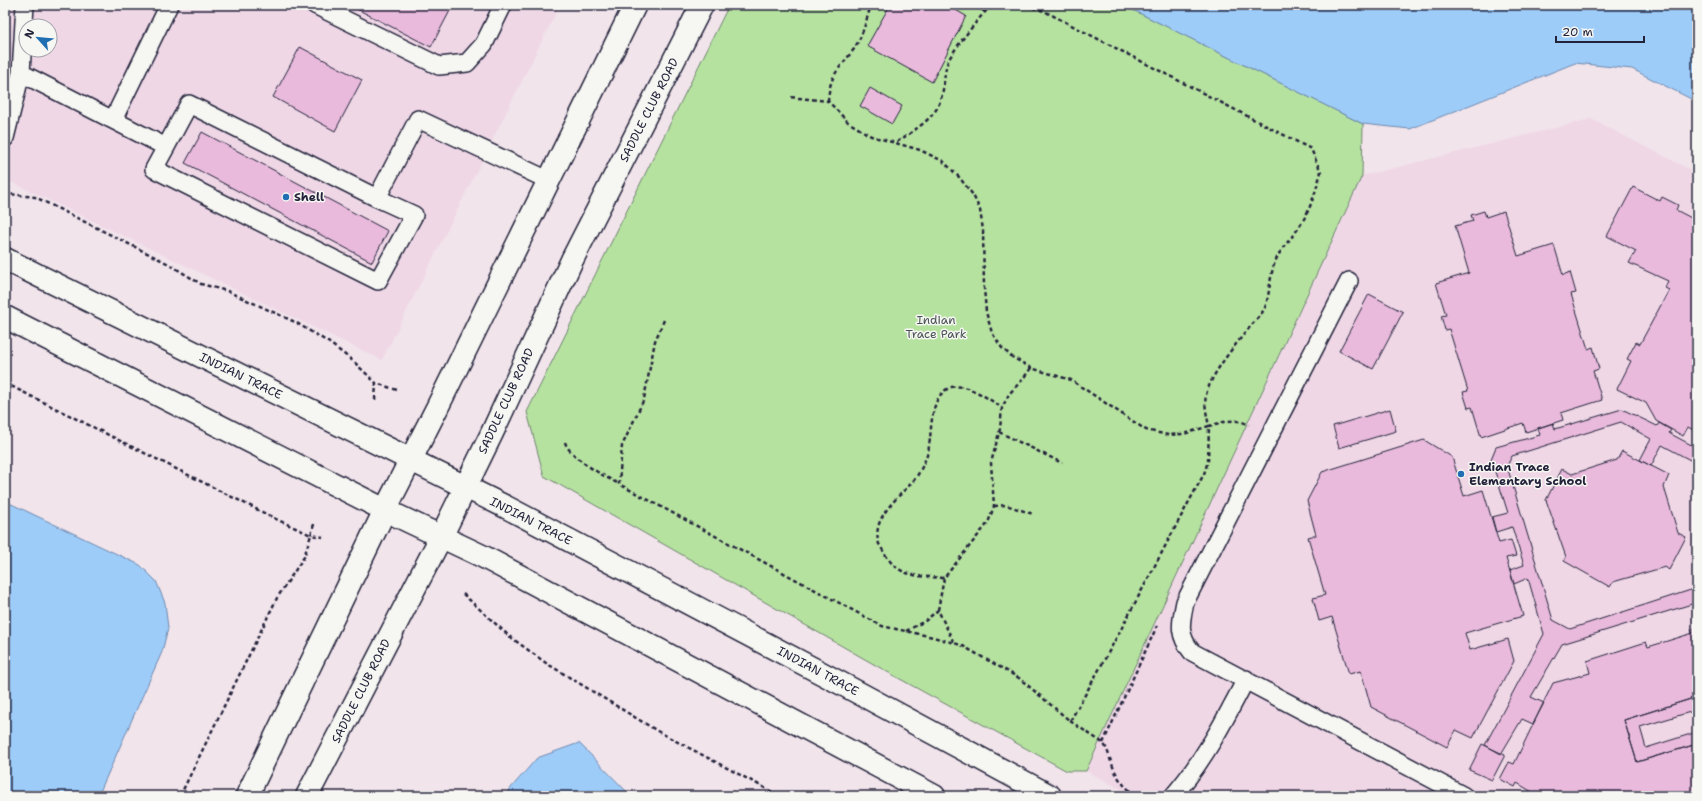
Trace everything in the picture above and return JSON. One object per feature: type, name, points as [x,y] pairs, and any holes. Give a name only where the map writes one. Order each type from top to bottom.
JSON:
[{"type":"main road","points":[[247,796],[385,510],[635,5]]},
{"type":"main road","name":"SADDLE CLUB ROAD","points":[[307,796],[492,433],[572,260],[702,5]]},
{"type":"main road","name":"INDIAN TRACE","points":[[5,259],[506,507],[830,677],[1050,796]]},
{"type":"main road","points":[[5,317],[385,510],[482,556],[934,796]]},
{"type":"lane","points":[[5,138],[21,73],[25,5]]},
{"type":"lane","points":[[113,120],[169,5]]},
{"type":"lane","points":[[315,5],[439,66],[467,63],[484,44],[503,5]]},
{"type":"lane","points":[[21,73],[166,147]]},
{"type":"lane","points":[[189,104],[377,198],[414,215],[378,280],[154,169],[189,104]]},
{"type":"lane","points":[[377,198],[418,119],[548,180]]},
{"type":"lane","points":[[1349,281],[1185,602],[1180,627],[1185,643],[1192,652],[1246,679],[1464,796]]},
{"type":"lane","points":[[1173,796],[1189,778],[1229,712],[1246,679]]},
{"type":"path","points":[[828,101],[829,86],[833,75],[854,48],[865,28],[871,5]]},
{"type":"path","points":[[976,5],[985,12]]},
{"type":"path","points":[[897,142],[923,123],[938,106],[944,84],[947,62],[985,12],[1002,5]]},
{"type":"path","points":[[1012,5],[1024,5],[1044,11],[1311,149],[1321,172],[1312,203],[1301,225],[1281,251],[1274,265],[1268,303],[1218,369],[1210,384],[1206,397],[1209,426],[1208,461],[1204,474],[1102,665],[1070,721]]},
{"type":"path","points":[[789,97],[828,101],[848,122],[871,136],[897,142],[920,150],[943,162],[959,177],[973,195],[980,210],[983,230],[986,312],[992,332],[1002,348],[1012,357],[1031,368],[1071,380],[1146,430],[1168,435],[1184,434],[1232,420],[1244,422],[1250,426]]},
{"type":"path","points":[[5,192],[9,194],[35,197],[167,263],[202,284],[227,291],[295,322],[328,342],[353,361],[376,383],[397,390]]},
{"type":"path","points":[[619,484],[622,446],[644,399],[655,341],[664,320]]},
{"type":"path","points":[[954,643],[938,610],[944,578],[988,523],[994,506],[992,463],[999,432],[1002,408],[1009,394],[1031,368]]},
{"type":"path","points":[[5,383],[278,520],[311,534],[323,537]]},
{"type":"path","points":[[375,400],[376,383]]},
{"type":"path","points":[[944,578],[910,576],[899,570],[888,559],[879,543],[878,532],[882,518],[891,504],[916,478],[926,458],[930,442],[934,408],[949,388],[960,387],[973,390],[1002,408]]},
{"type":"path","points":[[999,432],[1062,463]]},
{"type":"path","points":[[565,442],[570,450],[592,469],[882,626],[961,645],[1019,678],[1070,721],[1103,743],[1107,748],[1117,776],[1123,785],[1138,796]]},
{"type":"path","points":[[994,506],[1006,505],[1033,514]]},
{"type":"path","points":[[180,796],[277,598],[304,557],[314,524]]},
{"type":"path","points":[[463,594],[509,636],[546,663],[659,732],[780,796]]},
{"type":"path","points":[[905,631],[925,620],[938,610]]},
{"type":"path","points":[[1103,743],[1158,623]]},
{"type":"shaded area","points":[[5,5],[560,5],[382,360],[5,179]]},
{"type":"shaded area","name":"Indian Trace Elementary School","points":[[1591,119],[1697,173],[1697,796],[1134,796],[1086,771],[1362,176]]},
{"type":"green space","name":"Indian Trace Park","points":[[729,5],[1123,5],[1363,124],[1362,176],[1086,771],[1067,771],[891,674],[544,476],[527,412]]},
{"type":"water","points":[[1123,5],[1697,5],[1697,102],[1632,69],[1575,63],[1410,129],[1363,124]]},
{"type":"water","points":[[5,501],[140,565],[156,581],[165,603],[168,628],[162,652],[98,796],[5,796]]},
{"type":"water","points":[[579,743],[631,796],[508,796],[510,789],[537,758]]},
{"type":"building","points":[[349,5],[453,5],[431,47]]},
{"type":"building","points":[[890,5],[947,5],[966,16],[932,82],[867,46]]},
{"type":"building","points":[[300,47],[362,80],[335,131],[273,97]]},
{"type":"building","points":[[870,88],[902,106],[892,124],[860,106]]},
{"type":"building","name":"Shell","points":[[202,132],[388,231],[372,262],[185,163]]},
{"type":"building","points":[[1633,187],[1660,201],[1662,197],[1678,205],[1676,210],[1697,221],[1697,432],[1688,427],[1683,436],[1656,421],[1646,403],[1617,389],[1631,361],[1627,359],[1636,342],[1640,344],[1669,290],[1665,288],[1668,281],[1629,263],[1636,251],[1607,236]]},
{"type":"building","points":[[1484,211],[1486,217],[1504,211],[1518,256],[1554,245],[1563,275],[1570,272],[1576,293],[1571,294],[1588,349],[1593,347],[1599,369],[1593,371],[1602,400],[1561,413],[1563,420],[1526,432],[1523,423],[1481,437],[1472,407],[1468,408],[1463,392],[1468,391],[1449,329],[1445,330],[1441,316],[1446,315],[1436,283],[1469,273],[1455,226],[1473,221],[1471,215]]},
{"type":"building","points":[[1369,294],[1403,312],[1373,369],[1339,351]]},
{"type":"building","points":[[1390,409],[1396,431],[1339,448],[1333,426]]},
{"type":"building","points":[[1622,409],[1657,426],[1659,423],[1671,430],[1669,433],[1697,448],[1697,479],[1692,461],[1662,445],[1651,466],[1640,460],[1651,439],[1621,422],[1512,456],[1507,466],[1553,620],[1570,629],[1697,588],[1697,609],[1695,603],[1562,644],[1531,697],[1544,703],[1533,724],[1522,719],[1501,754],[1485,745],[1544,634],[1528,578],[1514,584],[1510,570],[1524,565],[1512,527],[1496,532],[1492,517],[1508,513],[1491,459],[1496,447],[1540,435],[1538,428],[1553,423],[1555,429]]},
{"type":"building","points":[[1424,440],[1452,457],[1464,496],[1483,490],[1499,543],[1511,540],[1516,556],[1506,558],[1523,616],[1465,633],[1470,650],[1508,639],[1514,661],[1473,738],[1456,730],[1447,747],[1371,707],[1361,671],[1349,674],[1332,617],[1319,621],[1313,598],[1325,595],[1308,537],[1316,535],[1307,501],[1322,472]]},
{"type":"building","points":[[1622,451],[1669,475],[1664,487],[1678,533],[1686,537],[1669,570],[1665,567],[1613,582],[1610,587],[1564,561],[1566,557],[1546,500],[1562,469],[1572,474],[1617,460]]},
{"type":"building","points":[[1697,628],[1697,697],[1624,720],[1637,762],[1697,744],[1697,796],[1539,796],[1517,783],[1515,787],[1500,779],[1509,762],[1514,764],[1553,683],[1590,673],[1587,661],[1646,642],[1648,647],[1693,633],[1691,630]]},
{"type":"building","points":[[1697,697],[1697,710],[1640,727],[1646,748],[1697,732],[1697,744],[1637,762],[1624,720]]},
{"type":"building","points":[[1482,744],[1505,755],[1492,780],[1469,770]]},
{"type":"place","name":"Shell","points":[[286,197]]},
{"type":"place","name":"Indian Trace Elementary School","points":[[1461,474]]}]
